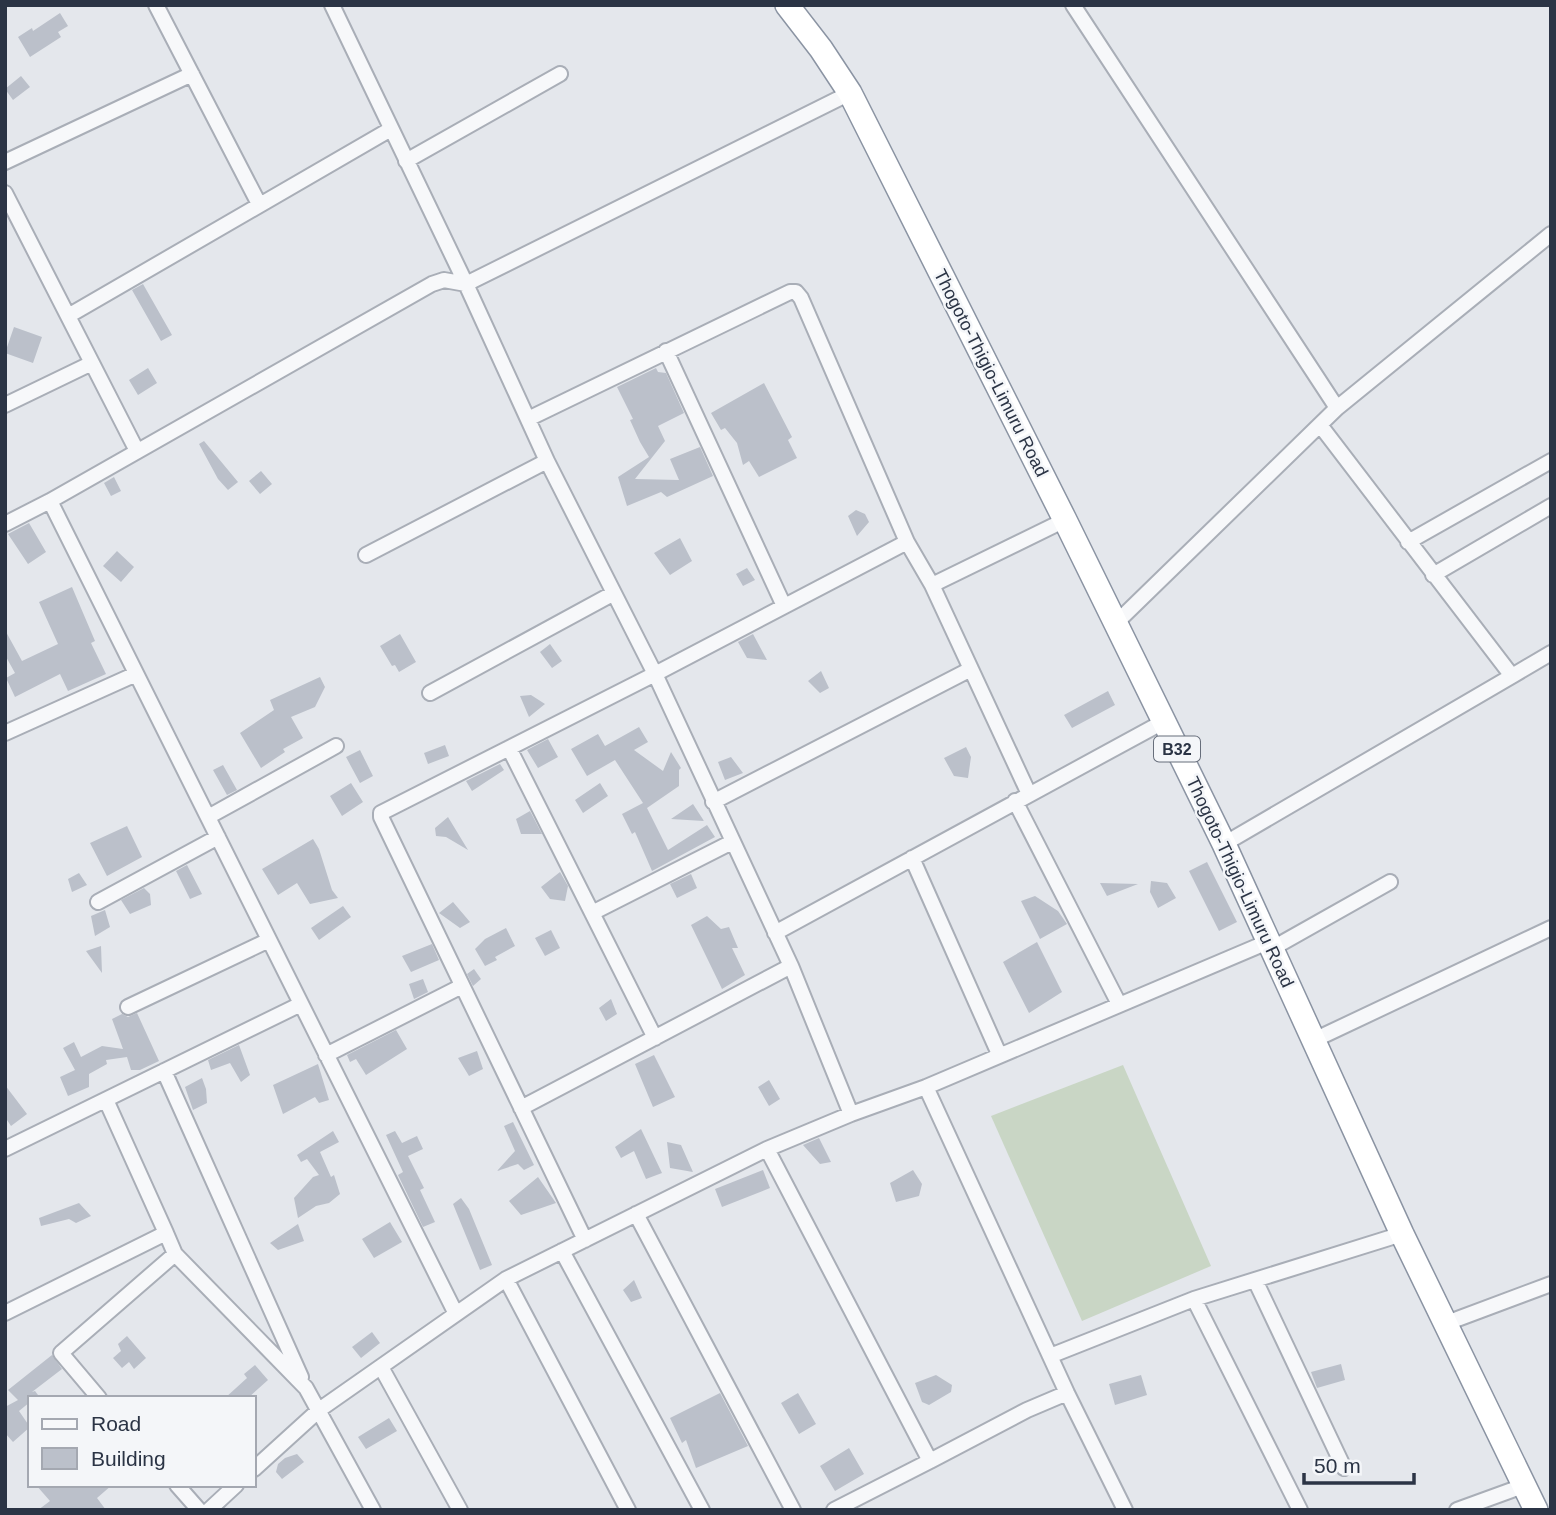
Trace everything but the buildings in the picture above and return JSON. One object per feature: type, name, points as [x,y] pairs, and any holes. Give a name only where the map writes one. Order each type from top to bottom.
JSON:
[{"type":"highway","name":"Thogoto-Thigio-Limuru Road","points":[[787,5],[821,48],[850,93],[1065,520],[1224,844],[1444,1324],[1536,1510]]},
{"type":"street","points":[[156,5],[259,204]]},
{"type":"street","points":[[332,5],[547,460],[654,674],[791,966],[851,1114]]},
{"type":"street","points":[[1073,5],[1337,408]]},
{"type":"street","points":[[5,162],[192,74]]},
{"type":"street","points":[[406,161],[560,74]]},
{"type":"street","points":[[5,524],[432,284],[444,280],[466,284],[850,93]]},
{"type":"street","points":[[68,316],[391,129]]},
{"type":"street","points":[[5,193],[137,451]]},
{"type":"street","points":[[5,229],[20,222]]},
{"type":"street","points":[[1115,624],[1337,408],[1551,234]]},
{"type":"street","points":[[528,419],[790,292],[796,292],[801,298],[907,542],[932,585],[1029,794]]},
{"type":"street","points":[[666,351],[784,606]]},
{"type":"street","points":[[5,405],[92,363]]},
{"type":"street","points":[[1320,425],[1512,676]]},
{"type":"street","points":[[366,555],[547,460]]},
{"type":"street","points":[[1408,542],[1551,461]]},
{"type":"street","points":[[50,501],[456,1314]]},
{"type":"street","points":[[1433,575],[1551,506]]},
{"type":"street","points":[[932,585],[1065,520]]},
{"type":"street","points":[[585,1240],[381,813],[907,542]]},
{"type":"street","points":[[430,693],[614,593]]},
{"type":"street","points":[[1224,844],[1551,653]]},
{"type":"street","points":[[713,802],[971,669]]},
{"type":"street","points":[[5,733],[136,674]]},
{"type":"street","points":[[775,933],[1163,722]]},
{"type":"street","points":[[208,817],[336,746]]},
{"type":"street","points":[[509,748],[655,1038]]},
{"type":"street","points":[[1015,801],[1119,1004]]},
{"type":"street","points":[[98,902],[218,837]]},
{"type":"street","points":[[592,913],[732,842]]},
{"type":"street","points":[[912,858],[999,1054]]},
{"type":"street","points":[[256,1467],[319,1410],[506,1279],[767,1149],[926,1087],[1119,1004],[1271,944],[1390,882]]},
{"type":"street","points":[[1314,1040],[1551,929]]},
{"type":"street","points":[[128,1007],[269,940]]},
{"type":"street","points":[[521,1108],[791,966]]},
{"type":"street","points":[[326,1055],[462,986]]},
{"type":"street","points":[[5,1149],[300,1004]]},
{"type":"street","points":[[164,1071],[306,1388],[373,1510]]},
{"type":"street","points":[[926,1087],[1067,1393],[1125,1510]]},
{"type":"street","points":[[106,1100],[175,1254],[306,1388]]},
{"type":"street","points":[[767,1149],[930,1461]]},
{"type":"street","points":[[636,1214],[793,1510]]},
{"type":"street","points":[[5,1313],[166,1233]]},
{"type":"street","points":[[1050,1356],[1194,1299],[1402,1234]]},
{"type":"street","points":[[562,1251],[702,1510]]},
{"type":"street","points":[[97,1396],[61,1353],[175,1254]]},
{"type":"street","points":[[506,1279],[628,1510]]},
{"type":"street","points":[[1255,1280],[1344,1468]]},
{"type":"street","points":[[1444,1324],[1551,1284]]},
{"type":"street","points":[[1194,1299],[1300,1510]]},
{"type":"street","points":[[381,1367],[460,1510]]},
{"type":"street","points":[[834,1510],[1027,1410],[1067,1393]]},
{"type":"street","points":[[1457,1510],[1523,1486]]},
{"type":"street","points":[[179,1487],[199,1510]]},
{"type":"street","points":[[209,1510],[234,1487]]},
{"type":"green space","points":[[1123,1065],[1211,1266],[1082,1321],[991,1116]]}]
